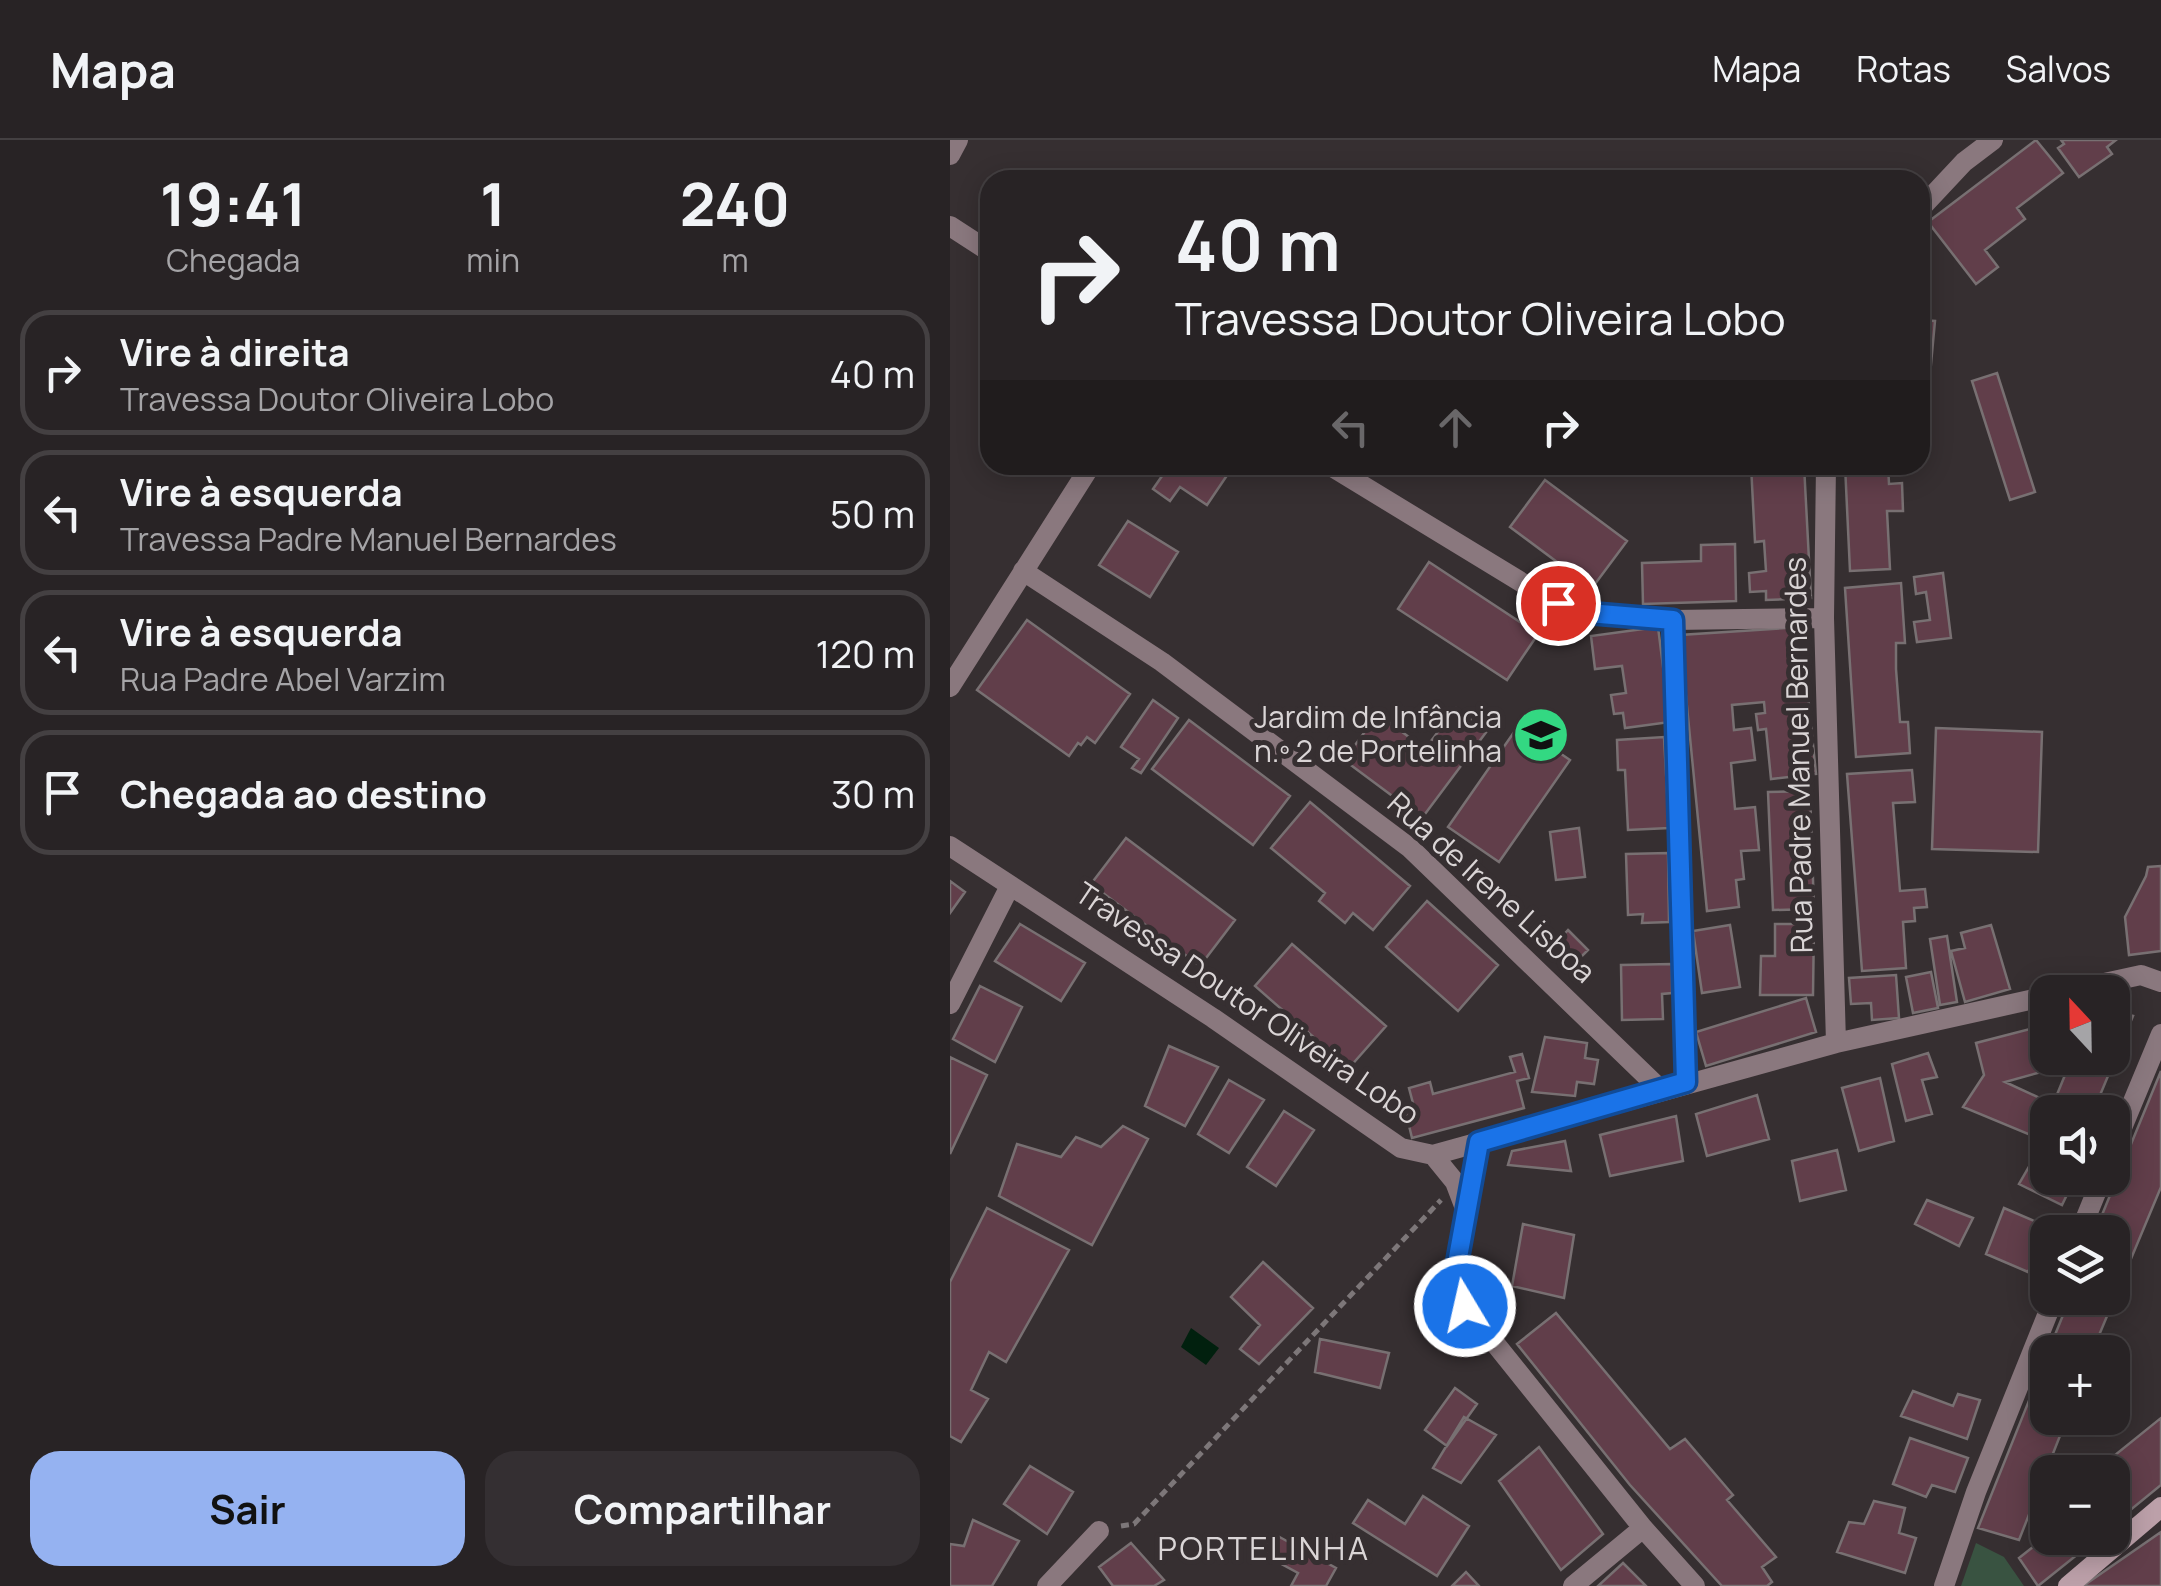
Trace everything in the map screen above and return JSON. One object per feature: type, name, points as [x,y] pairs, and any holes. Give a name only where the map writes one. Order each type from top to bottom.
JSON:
[{"type":"street","points":[[950,155],[958,140]]},
{"type":"street","points":[[1930,198],[1964,162],[1993,140]]},
{"type":"street","points":[[950,226],[980,246]]},
{"type":"street","points":[[950,687],[1085,475]]},
{"type":"street","points":[[1345,475],[1576,612],[1673,620],[1824,618]]},
{"type":"street","name":"Rua Padre Manuel Bernardes","points":[[1826,475],[1824,618],[1836,1043]]},
{"type":"street","name":"Rua de Irene Lisboa","points":[[1023,572],[1162,662],[1410,848],[1662,1090]]},
{"type":"street","points":[[1673,620],[1686,1082]]},
{"type":"street","name":"Travessa Doutor Oliveira Lobo","points":[[950,846],[1197,1007],[1401,1148],[1432,1154],[1836,1043],[2030,1000]]},
{"type":"street","points":[[950,1004],[1010,886]]},
{"type":"street","points":[[2130,977],[2141,975],[2161,982]]},
{"type":"street","points":[[2130,1109],[2161,1034]]},
{"type":"street","points":[[1479,1142],[1455,1274],[1465,1306],[1643,1528],[1695,1586]]},
{"type":"street","points":[[1432,1154],[1455,1182],[1466,1211]]},
{"type":"street","points":[[1944,1586],[1976,1492],[2047,1315]]},
{"type":"street","points":[[2068,1586],[2161,1507]]},
{"type":"street","points":[[1573,1586],[1643,1528]]},
{"type":"street","points":[[1046,1586],[1099,1531]]},
{"type":"path","points":[[1099,1531],[1134,1524],[1455,1182]]},
{"type":"shaded area","points":[[1191,1328],[1219,1348],[1206,1365],[1181,1347]]},
{"type":"shaded area","points":[[1976,1543],[2004,1557],[2024,1586],[1961,1586]]},
{"type":"building","points":[[2036,140],[2063,173],[2017,208],[2025,219],[1985,250],[1998,267],[1976,284],[1930,220]]},
{"type":"building","points":[[2061,140],[2116,140],[2107,147],[2112,154],[2079,177],[2058,148],[2064,144]]},
{"type":"building","points":[[1930,321],[1935,321],[1930,375]]},
{"type":"building","points":[[1997,373],[2035,492],[2010,500],[1972,381]]},
{"type":"building","points":[[1227,475],[1207,505],[1180,487],[1170,501],[1153,489],[1162,476]]},
{"type":"building","points":[[1752,475],[1805,475],[1811,598],[1766,600],[1766,591],[1750,592],[1749,573],[1766,571],[1764,541],[1755,542]]},
{"type":"building","points":[[1845,475],[1889,475],[1889,484],[1902,483],[1903,511],[1887,511],[1890,569],[1850,571]]},
{"type":"building","points":[[1545,480],[1627,541],[1592,588],[1510,527]]},
{"type":"building","points":[[1128,521],[1178,552],[1150,597],[1099,565]]},
{"type":"building","points":[[1735,544],[1736,601],[1643,604],[1642,563],[1701,561],[1701,545]]},
{"type":"building","points":[[1429,562],[1538,634],[1507,680],[1398,609]]},
{"type":"building","points":[[1943,573],[1951,638],[1917,642],[1914,622],[1930,620],[1926,592],[1916,594],[1914,577]]},
{"type":"building","points":[[1901,583],[1905,643],[1896,643],[1896,669],[1900,722],[1908,722],[1910,753],[1856,757],[1845,588]]},
{"type":"building","points":[[1027,620],[1130,694],[1095,743],[1087,737],[1069,756],[977,690]]},
{"type":"building","points":[[1658,627],[1670,722],[1625,728],[1623,713],[1614,714],[1611,695],[1626,693],[1622,666],[1595,669],[1591,636]]},
{"type":"building","points":[[1801,627],[1816,774],[1771,779],[1766,729],[1758,730],[1756,714],[1765,713],[1764,702],[1732,705],[1734,730],[1751,728],[1755,760],[1731,763],[1735,809],[1755,807],[1759,850],[1741,851],[1744,879],[1736,880],[1739,907],[1707,911],[1680,635]]},
{"type":"building","points":[[1153,700],[1178,718],[1141,773],[1132,768],[1139,759],[1121,747]]},
{"type":"building","points":[[1456,708],[1487,731],[1422,818],[1344,760],[1378,714],[1425,749]]},
{"type":"building","points":[[1189,720],[1290,796],[1253,845],[1152,769]]},
{"type":"building","points":[[1519,725],[1570,760],[1499,862],[1448,827]]},
{"type":"building","points":[[1936,728],[2042,732],[2038,852],[1932,849]]},
{"type":"building","points":[[1664,737],[1669,828],[1628,830],[1625,770],[1618,770],[1617,740]]},
{"type":"building","points":[[1912,770],[1915,802],[1893,803],[1900,891],[1925,889],[1927,907],[1914,908],[1915,921],[1903,922],[1906,968],[1862,971],[1847,774]]},
{"type":"building","points":[[1810,791],[1814,909],[1773,910],[1768,792]]},
{"type":"building","points":[[1310,802],[1410,886],[1373,930],[1353,913],[1345,923],[1319,901],[1325,893],[1271,848]]},
{"type":"building","points":[[1579,828],[1585,877],[1556,880],[1550,832]]},
{"type":"building","points":[[1126,838],[1235,920],[1200,966],[1091,884]]},
{"type":"building","points":[[1668,853],[1669,922],[1642,923],[1643,914],[1628,915],[1626,854]]},
{"type":"building","points":[[2161,866],[2161,951],[2129,955],[2125,917],[2148,867]]},
{"type":"building","points":[[950,881],[965,892],[950,913]]},
{"type":"building","points":[[1427,901],[1498,965],[1458,1011],[1386,947]]},
{"type":"building","points":[[1020,924],[1085,963],[1061,1001],[995,961]]},
{"type":"building","points":[[1775,924],[1814,924],[1813,995],[1760,995],[1761,956],[1775,956]]},
{"type":"building","points":[[1730,925],[1740,987],[1702,993],[1693,931]]},
{"type":"building","points":[[1991,925],[2010,989],[1965,1002],[1951,951],[1965,948],[1961,933]]},
{"type":"building","points":[[1568,930],[1588,950],[1576,962],[1557,942]]},
{"type":"building","points":[[1947,936],[1957,1002],[1940,1005],[1930,939]]},
{"type":"building","points":[[1292,944],[1386,1026],[1349,1068],[1255,986]]},
{"type":"building","points":[[1672,964],[1672,993],[1662,994],[1663,1019],[1622,1020],[1621,965]]},
{"type":"building","points":[[1931,972],[1938,1008],[1913,1013],[1906,977]]},
{"type":"building","points":[[1896,975],[1899,1018],[1872,1020],[1871,1003],[1851,1004],[1849,978]]},
{"type":"building","points":[[980,986],[1022,1007],[995,1062],[953,1039]]},
{"type":"building","points":[[1806,998],[1816,1032],[1706,1066],[1696,1032]]},
{"type":"building","points":[[2030,1029],[2030,1075],[2005,1082],[2033,1095],[2030,1095],[2030,1135],[1963,1107],[1984,1075],[1976,1043]]},
{"type":"building","points":[[1545,1037],[1587,1043],[1585,1058],[1598,1060],[1594,1084],[1577,1082],[1575,1096],[1532,1092]]},
{"type":"building","points":[[1169,1046],[1218,1067],[1185,1126],[1145,1106]]},
{"type":"building","points":[[1928,1053],[1937,1077],[1922,1080],[1932,1114],[1906,1121],[1892,1064]]},
{"type":"building","points":[[1522,1054],[1529,1078],[1517,1081],[1524,1108],[1412,1138],[1405,1109],[1414,1107],[1409,1088],[1430,1082],[1433,1094],[1515,1072],[1510,1057]]},
{"type":"building","points":[[950,1057],[987,1075],[950,1154]]},
{"type":"building","points":[[2161,1071],[2161,1187],[2130,1261],[2130,1215],[2102,1215],[2110,1195],[2130,1195],[2130,1147]]},
{"type":"building","points":[[2065,1075],[2108,1075],[2100,1095],[2057,1095]]},
{"type":"building","points":[[1880,1078],[1894,1141],[1859,1151],[1842,1088]]},
{"type":"building","points":[[1229,1080],[1264,1100],[1229,1153],[1198,1134]]},
{"type":"building","points":[[1757,1095],[1769,1139],[1707,1156],[1696,1114]]},
{"type":"building","points":[[1284,1111],[1314,1130],[1276,1186],[1247,1167]]},
{"type":"building","points":[[1676,1116],[1683,1161],[1610,1176],[1600,1135]]},
{"type":"building","points":[[1123,1126],[1148,1139],[1092,1245],[999,1196],[1017,1144],[1061,1157],[1076,1137],[1101,1147]]},
{"type":"building","points":[[1565,1141],[1571,1171],[1508,1165],[1512,1151]]},
{"type":"building","points":[[1837,1150],[1846,1190],[1800,1201],[1792,1161]]},
{"type":"building","points":[[2030,1165],[2030,1189],[2019,1184]]},
{"type":"building","points":[[2042,1195],[2067,1195],[2062,1205]]},
{"type":"building","points":[[1927,1200],[1973,1218],[1959,1246],[1915,1224]]},
{"type":"building","points":[[987,1208],[1069,1250],[1006,1362],[989,1352],[971,1390],[988,1399],[961,1442],[950,1436],[950,1282]]},
{"type":"building","points":[[2004,1208],[2030,1219],[2028,1272],[1986,1254]]},
{"type":"building","points":[[1523,1224],[1574,1235],[1564,1298],[1512,1286]]},
{"type":"building","points":[[1263,1262],[1313,1308],[1259,1364],[1240,1349],[1260,1325],[1231,1297]]},
{"type":"building","points":[[1556,1313],[1670,1449],[1685,1439],[1733,1495],[1727,1500],[1776,1557],[1762,1567],[1772,1582],[1767,1586],[1722,1586],[1630,1485],[1517,1344]]},
{"type":"building","points":[[2063,1315],[2107,1315],[2099,1335],[2055,1335]]},
{"type":"building","points":[[1320,1339],[1389,1353],[1380,1388],[1315,1372]]},
{"type":"building","points":[[1455,1388],[1477,1404],[1447,1446],[1425,1430]]},
{"type":"building","points":[[1913,1391],[1953,1406],[1958,1394],[1980,1400],[1967,1439],[1901,1416]]},
{"type":"building","points":[[2030,1398],[2030,1435],[2060,1435],[2052,1455],[2030,1455],[2030,1512],[2019,1540],[1978,1528]]},
{"type":"building","points":[[1464,1417],[1496,1435],[1461,1483],[1433,1468]]},
{"type":"building","points":[[2161,1418],[2161,1485],[2130,1510],[2130,1455],[2115,1455]]},
{"type":"building","points":[[1910,1438],[1968,1458],[1955,1492],[1932,1485],[1926,1497],[1893,1484]]},
{"type":"building","points":[[1539,1447],[1603,1534],[1561,1570],[1499,1481]]},
{"type":"building","points":[[1030,1466],[1073,1492],[1047,1534],[1004,1504]]},
{"type":"building","points":[[1423,1496],[1469,1526],[1437,1576],[1353,1523],[1368,1500],[1405,1524]]},
{"type":"building","points":[[1874,1501],[1905,1508],[1899,1533],[1916,1538],[1905,1573],[1837,1552],[1849,1522],[1864,1524]]},
{"type":"building","points":[[973,1520],[1019,1541],[992,1586],[950,1586],[950,1544],[964,1546]]},
{"type":"building","points":[[2161,1532],[2161,1586],[2083,1586],[2130,1555]]},
{"type":"building","points":[[1274,1534],[1336,1568],[1326,1586],[1291,1586],[1298,1573],[1263,1554]]},
{"type":"building","points":[[1131,1543],[1164,1580],[1154,1586],[1113,1586],[1099,1567]]},
{"type":"building","points":[[2030,1549],[2030,1555],[2077,1555],[2038,1586],[2019,1558]]},
{"type":"building","points":[[1623,1563],[1646,1586],[1598,1586]]},
{"type":"building","points":[[1466,1572],[1479,1586],[1452,1586]]},
{"type":"place","name":"Jardim de Infância n.º 2 de Portelinha","points":[[1541,735]]},
{"type":"district","name":"PORTELINHA","points":[[1264,1549]]},
{"type":"route","points":[[1465,1306],[1455,1274],[1479,1142],[1686,1082],[1673,620],[1576,612],[1558,603]]}]
